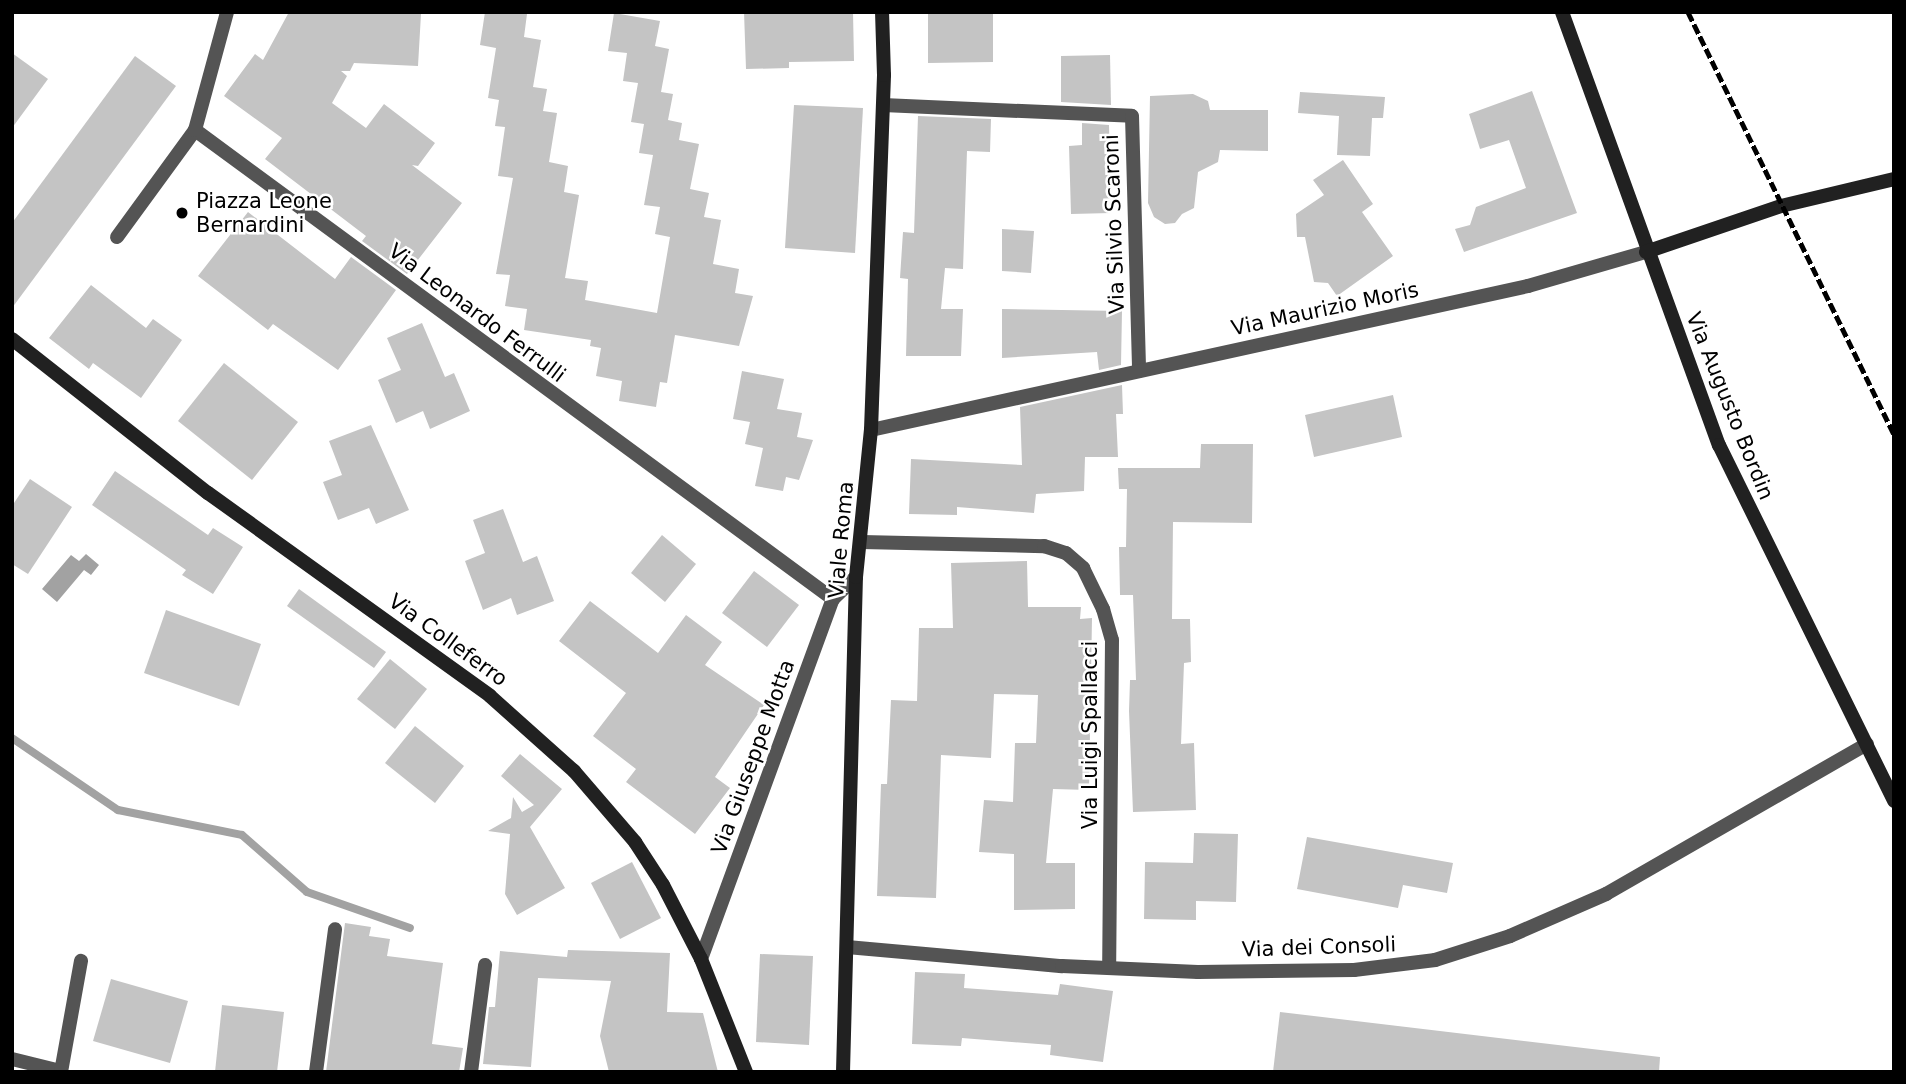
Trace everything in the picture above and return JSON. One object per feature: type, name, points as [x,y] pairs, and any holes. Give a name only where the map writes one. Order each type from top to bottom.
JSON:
[{"type":"street","points":[[117,237],[195,130],[227,12]]},
{"type":"street","name":"Viale Roma","points":[[843,1072],[856,578],[872,430],[883,105],[881,12]]},
{"type":"street","name":"Via Augusto Bordin","points":[[1562,12],[1646,251],[1737,485],[1894,801]]},
{"type":"street","name":"Via Silvio Scaroni","points":[[883,105],[1132,116],[1139,371]]},
{"type":"street","name":"Via Leonardo Ferrulli","points":[[195,130],[833,599]]},
{"type":"street","name":"Via Maurizio Moris","points":[[872,430],[1528,286],[1646,251],[1781,206],[1894,179]]},
{"type":"street","name":"Via Colleferro","points":[[12,339],[208,493],[490,696],[541,739],[591,788],[635,842],[701,959],[746,1072]]},
{"type":"street","name":"Via Luigi Spallacci","points":[[862,542],[1044,547],[1066,553],[1083,568],[1103,609],[1112,640],[1109,968]]},
{"type":"street","name":"Via Giuseppe Motta","points":[[701,959],[833,599],[856,578]]},
{"type":"street","name":"Via dei Consoli","points":[[847,947],[1109,968],[1342,971],[1411,964],[1460,953],[1606,894],[1867,744]]},
{"type":"street","points":[[316,1072],[335,929]]},
{"type":"street","points":[[12,1059],[61,1071],[81,961]]},
{"type":"street","points":[[471,1072],[485,965]]},
{"type":"shaded area","points":[[86,554],[99,565],[91,575],[84,570],[57,602],[42,589],[71,555],[79,561]]},
{"type":"building","points":[[289,12],[421,14],[418,66],[354,63],[350,71],[341,71],[347,76],[332,103],[366,128],[384,104],[435,143],[418,166],[412,165],[462,203],[407,274],[362,241],[366,236],[265,159],[282,138],[224,96],[255,54],[263,60]]},
{"type":"building","points":[[485,12],[527,14],[524,37],[541,40],[533,87],[547,89],[543,111],[557,113],[549,162],[568,166],[564,192],[579,195],[565,278],[588,281],[585,300],[657,313],[670,237],[655,234],[660,207],[644,205],[653,155],[639,153],[644,124],[631,122],[638,83],[623,81],[627,53],[608,51],[614,13],[660,21],[655,46],[669,49],[661,92],[673,94],[668,120],[682,123],[679,140],[699,144],[690,189],[709,193],[704,217],[721,220],[713,264],[739,269],[735,293],[753,296],[739,346],[675,335],[667,383],[660,382],[656,407],[619,401],[622,381],[596,376],[601,348],[590,346],[591,340],[524,330],[527,309],[505,306],[510,275],[496,274],[513,178],[498,176],[505,127],[495,126],[499,100],[488,98],[496,48],[480,45]]},
{"type":"building","points":[[744,12],[853,12],[854,61],[789,62],[789,68],[746,69]]},
{"type":"building","points":[[928,12],[993,12],[993,62],[928,63]]},
{"type":"building","points":[[12,53],[48,79],[12,128]]},
{"type":"building","points":[[1110,55],[1111,105],[1061,102],[1061,56]]},
{"type":"building","points":[[135,56],[176,86],[12,308],[12,223]]},
{"type":"building","points":[[1532,91],[1577,213],[1464,252],[1455,229],[1470,225],[1476,207],[1526,188],[1509,140],[1480,149],[1469,114]]},
{"type":"building","points":[[1300,92],[1385,97],[1383,118],[1372,118],[1370,156],[1337,155],[1339,116],[1298,113]]},
{"type":"building","points":[[1193,94],[1208,101],[1210,110],[1268,110],[1268,151],[1220,150],[1218,162],[1198,172],[1194,208],[1182,214],[1175,223],[1165,224],[1154,217],[1148,203],[1150,96]]},
{"type":"building","points":[[794,105],[863,108],[855,253],[785,248]]},
{"type":"building","points":[[918,116],[991,119],[990,152],[967,151],[963,269],[945,268],[941,309],[963,309],[961,356],[906,356],[908,279],[900,278],[903,232],[914,233]]},
{"type":"building","points":[[1082,123],[1109,125],[1111,213],[1071,214],[1069,146],[1082,145]]},
{"type":"building","points":[[1343,160],[1373,204],[1362,212],[1393,256],[1337,296],[1328,283],[1314,282],[1305,237],[1297,237],[1296,214],[1324,195],[1313,180]]},
{"type":"building","points":[[248,212],[335,279],[351,257],[396,290],[338,370],[273,324],[268,330],[198,276]]},
{"type":"building","points":[[1002,229],[1034,231],[1031,273],[1002,271]]},
{"type":"building","points":[[91,285],[146,328],[153,319],[182,340],[141,398],[93,363],[89,369],[49,338]]},
{"type":"building","points":[[1002,309],[1122,311],[1121,365],[1099,370],[1097,352],[1002,358]]},
{"type":"building","points":[[422,323],[445,377],[454,373],[470,411],[430,429],[423,411],[396,423],[378,380],[401,370],[387,338]]},
{"type":"building","points":[[224,363],[298,422],[252,480],[178,421]]},
{"type":"building","points":[[742,371],[784,379],[777,409],[802,413],[797,437],[813,440],[799,480],[786,477],[783,491],[755,486],[763,448],[745,444],[750,422],[733,419]]},
{"type":"building","points":[[1122,385],[1123,414],[1116,414],[1118,457],[1085,457],[1084,491],[1036,494],[1034,513],[957,507],[957,515],[909,514],[911,459],[1022,465],[1020,407]]},
{"type":"building","points":[[1393,395],[1402,437],[1314,457],[1305,415]]},
{"type":"building","points":[[371,425],[409,510],[376,524],[369,508],[338,520],[323,482],[342,475],[329,441]]},
{"type":"building","points":[[1201,444],[1253,444],[1252,523],[1173,522],[1172,619],[1190,619],[1191,662],[1184,663],[1181,744],[1194,743],[1196,810],[1133,812],[1129,711],[1130,680],[1136,680],[1133,595],[1120,595],[1119,547],[1126,547],[1127,489],[1119,489],[1118,468],[1200,468]]},
{"type":"building","points":[[115,471],[208,535],[213,528],[243,547],[213,594],[182,575],[186,570],[92,505]]},
{"type":"building","points":[[30,479],[72,507],[28,574],[12,564],[12,506]]},
{"type":"building","points":[[503,509],[523,562],[537,556],[554,601],[517,615],[511,598],[483,610],[465,561],[485,553],[473,520]]},
{"type":"building","points":[[662,535],[696,564],[665,602],[631,573]]},
{"type":"building","points":[[1027,561],[1028,607],[1081,607],[1080,619],[1092,618],[1089,790],[1053,789],[1046,863],[1075,863],[1075,909],[1014,910],[1014,854],[979,852],[984,800],[1013,802],[1015,743],[1036,743],[1038,695],[994,694],[991,758],[941,755],[936,898],[877,896],[881,784],[887,784],[891,700],[917,701],[919,628],[953,628],[951,563]]},
{"type":"building","points":[[754,571],[799,605],[767,647],[722,613]]},
{"type":"building","points":[[299,589],[386,652],[374,668],[287,606]]},
{"type":"building","points":[[590,601],[658,653],[686,615],[722,642],[705,665],[764,705],[715,777],[730,788],[695,834],[626,782],[636,769],[593,736],[626,693],[559,641]]},
{"type":"building","points":[[166,610],[261,644],[239,706],[144,673]]},
{"type":"building","points":[[390,659],[427,689],[395,729],[357,699]]},
{"type":"building","points":[[415,726],[464,766],[435,803],[385,763]]},
{"type":"building","points":[[520,754],[562,789],[530,827],[565,888],[517,915],[505,894],[510,834],[488,831],[511,818],[513,797],[522,812],[534,805],[501,776]]},
{"type":"building","points":[[1194,833],[1238,834],[1236,902],[1196,901],[1196,920],[1144,919],[1145,862],[1193,863]]},
{"type":"building","points":[[1307,837],[1453,863],[1447,893],[1403,885],[1398,908],[1297,889]]},
{"type":"building","points":[[632,862],[661,918],[620,939],[591,883]]},
{"type":"building","points":[[345,923],[371,927],[369,936],[390,939],[387,956],[443,963],[432,1044],[463,1048],[459,1072],[326,1072]]},
{"type":"building","points":[[568,950],[670,953],[667,1012],[703,1013],[718,1072],[609,1072],[600,1036],[611,981],[538,978],[531,1067],[483,1064],[489,1007],[495,1007],[500,951],[567,957]]},
{"type":"building","points":[[760,954],[813,956],[809,1045],[756,1042]]},
{"type":"building","points":[[915,972],[965,974],[964,988],[1058,995],[1060,984],[1113,991],[1103,1062],[1050,1055],[1051,1045],[962,1038],[961,1046],[912,1044]]},
{"type":"building","points":[[111,979],[188,1001],[170,1063],[93,1041]]},
{"type":"building","points":[[222,1005],[284,1012],[277,1072],[215,1072]]},
{"type":"building","points":[[1280,1012],[1660,1057],[1659,1072],[1273,1072]]},
{"type":"waterway","points":[[12,738],[118,810],[242,835],[307,892],[410,928]]},
{"type":"railway","points":[[1688,12],[1894,434]]},
{"type":"place","name":"Piazza Leone Bernardini","points":[[182,213]]}]
